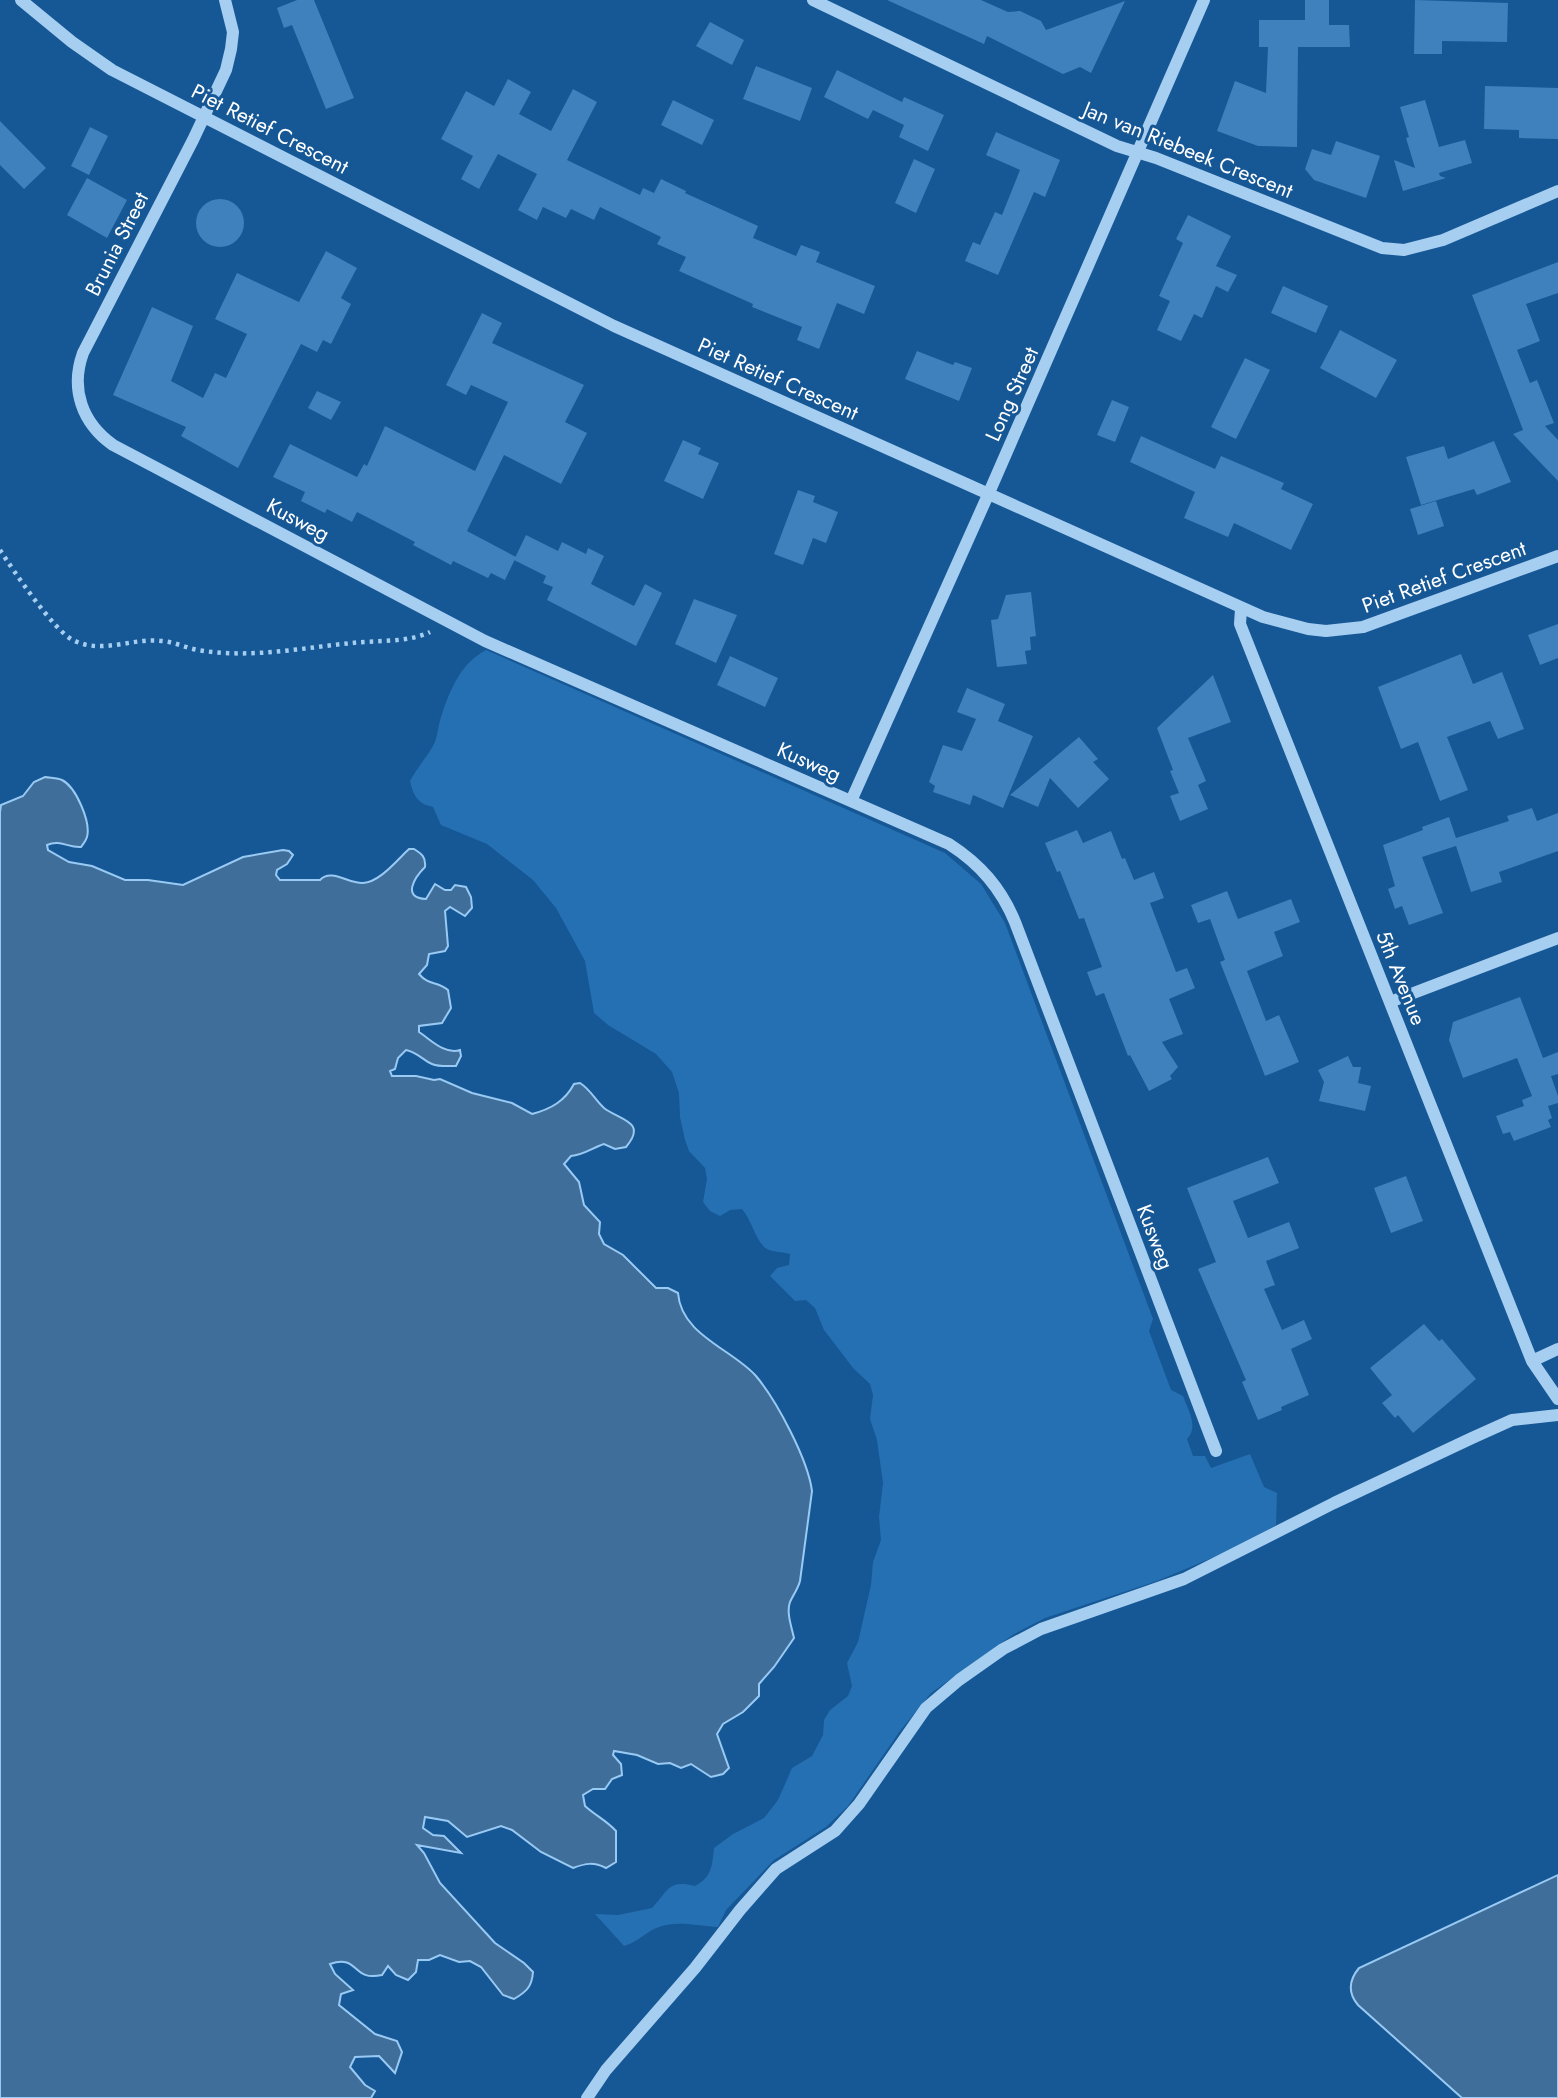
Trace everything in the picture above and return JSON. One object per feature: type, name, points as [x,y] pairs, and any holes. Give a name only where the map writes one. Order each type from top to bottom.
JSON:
[{"type":"street","name":"Piet Retief Crescent","points":[[21,0],[102,63],[614,326],[1241,609],[1308,629],[1326,631],[1363,627],[1558,556]]},
{"type":"street","name":"Brunia Street","points":[[78,393],[78,366],[83,353],[226,70],[233,32],[225,0]]},
{"type":"street","name":"Jan van Riebeek Crescent","points":[[813,0],[833,4],[1117,146],[1156,158],[1382,248],[1404,250],[1443,240],[1558,191]]},
{"type":"street","name":"Long Street","points":[[851,801],[1204,0]]},
{"type":"street","name":"Kusweg","points":[[78,393],[81,405],[94,428],[113,445],[485,641],[949,844],[986,874],[1008,905],[1216,1451]]},
{"type":"street","name":"5th Avenue","points":[[1241,609],[1240,624],[1532,1361],[1558,1399]]},
{"type":"street","points":[[1390,1002],[1558,938]]},
{"type":"street","points":[[1532,1361],[1558,1349]]},
{"type":"street","points":[[587,2098],[607,2070],[695,1969],[740,1910],[776,1869],[835,1831],[859,1804],[926,1708],[959,1680],[1003,1649],[1041,1629],[1184,1579],[1334,1503],[1512,1420],[1558,1415]]},
{"type":"path","points":[[0,550],[35,600],[65,635],[75,641],[101,646],[161,640],[199,650],[247,653],[291,650],[422,635],[430,631],[442,618]]},
{"type":"shaded area","points":[[486,650],[945,853],[981,884],[1005,923],[1153,1319],[1149,1331],[1171,1390],[1183,1396],[1190,1413],[1192,1429],[1187,1439],[1193,1456],[1205,1456],[1211,1468],[1250,1454],[1264,1487],[1277,1493],[1276,1525],[1245,1544],[1157,1581],[1045,1618],[1014,1634],[931,1693],[900,1731],[848,1806],[826,1827],[774,1860],[726,1910],[718,1927],[666,1925],[624,1946],[595,1914],[618,1915],[652,1908],[674,1885],[695,1886],[701,1883],[710,1870],[714,1848],[733,1834],[764,1818],[778,1800],[792,1768],[812,1756],[823,1735],[824,1720],[830,1710],[848,1696],[852,1686],[847,1663],[858,1642],[871,1585],[873,1562],[881,1540],[879,1517],[883,1483],[877,1440],[870,1419],[873,1395],[870,1384],[853,1368],[824,1330],[815,1308],[806,1300],[795,1301],[770,1276],[777,1268],[789,1265],[790,1254],[772,1251],[763,1246],[742,1209],[730,1210],[720,1216],[710,1211],[703,1202],[707,1179],[705,1168],[689,1151],[685,1140],[679,1093],[672,1072],[656,1054],[608,1025],[594,1013],[585,961],[556,908],[533,880],[487,844],[441,825],[433,807],[424,804],[415,795],[410,781],[434,744],[452,688],[469,663]]},
{"type":"shaded area","points":[[45,777],[62,780],[72,790],[85,814],[88,831],[81,847],[56,843],[47,845],[48,850],[69,862],[92,866],[125,880],[183,885],[243,857],[283,850],[293,855],[287,864],[277,870],[276,875],[280,880],[320,880],[335,876],[363,883],[382,875],[409,849],[414,849],[425,861],[425,867],[412,886],[414,895],[418,898],[426,899],[435,884],[445,890],[451,890],[455,885],[466,887],[472,908],[465,916],[450,907],[445,911],[448,946],[445,951],[429,954],[427,965],[419,974],[448,990],[451,1008],[442,1023],[419,1026],[419,1032],[444,1049],[460,1050],[461,1056],[456,1066],[441,1066],[406,1050],[398,1058],[395,1069],[390,1071],[392,1076],[440,1079],[472,1093],[512,1103],[532,1114],[557,1104],[574,1084],[580,1083],[604,1108],[629,1122],[634,1132],[626,1147],[615,1149],[604,1144],[571,1156],[564,1164],[579,1182],[584,1205],[600,1222],[599,1234],[604,1244],[623,1255],[656,1288],[668,1288],[678,1293],[681,1308],[698,1331],[756,1376],[790,1431],[809,1478],[812,1491],[800,1581],[789,1606],[794,1638],[759,1684],[759,1696],[743,1712],[723,1724],[717,1734],[729,1768],[723,1774],[711,1777],[691,1764],[681,1768],[670,1763],[658,1764],[637,1755],[614,1751],[613,1755],[621,1764],[622,1775],[612,1779],[605,1789],[593,1789],[583,1795],[585,1806],[616,1831],[616,1862],[606,1868],[590,1864],[573,1868],[541,1852],[512,1830],[501,1826],[467,1837],[448,1821],[425,1817],[423,1828],[433,1835],[444,1836],[461,1853],[417,1845],[440,1883],[495,1943],[533,1972],[528,1988],[514,1999],[503,1995],[481,1967],[470,1961],[459,1962],[440,1955],[429,1960],[418,1960],[416,1972],[408,1980],[396,1975],[388,1966],[382,1975],[372,1976],[365,1975],[346,1962],[330,1964],[335,1974],[353,1990],[341,1994],[339,2005],[375,2034],[397,2041],[402,2052],[395,2073],[379,2056],[355,2057],[350,2067],[365,2085],[375,2091],[371,2098],[0,2098],[0,812],[1,805],[23,796],[34,782]]},
{"type":"shaded area","points":[[1558,1875],[1558,2098],[1462,2098],[1358,2005],[1351,1991],[1353,1977],[1359,1968]]},
{"type":"building","points":[[297,0],[314,0],[354,98],[326,109],[292,25],[284,28],[277,8]]},
{"type":"building","points":[[887,0],[981,0],[1008,12],[1020,11],[1041,21],[1046,30],[1125,1],[1091,73],[1080,67],[1063,74],[987,36],[984,44]]},
{"type":"building","points":[[1305,0],[1329,0],[1329,25],[1349,25],[1350,47],[1298,47],[1297,147],[1258,146],[1217,131],[1235,81],[1266,93],[1268,47],[1259,47],[1259,20],[1305,20]]},
{"type":"building","points":[[1415,0],[1508,3],[1507,42],[1442,41],[1442,54],[1414,54]]},
{"type":"building","points":[[710,22],[744,40],[732,65],[696,46]]},
{"type":"building","points":[[756,66],[812,88],[800,121],[743,99]]},
{"type":"building","points":[[837,70],[902,102],[904,97],[944,115],[928,151],[899,137],[904,125],[873,110],[868,119],[824,97]]},
{"type":"building","points":[[508,79],[531,92],[519,114],[551,131],[573,89],[597,102],[567,160],[640,195],[643,188],[654,193],[661,179],[686,191],[685,193],[758,226],[753,238],[796,256],[801,245],[820,252],[816,262],[875,286],[864,314],[837,303],[819,349],[797,340],[802,327],[752,307],[753,304],[679,271],[686,257],[657,244],[661,237],[600,207],[594,220],[571,209],[566,218],[543,207],[537,220],[518,210],[537,174],[498,154],[479,189],[461,179],[473,156],[441,139],[466,91],[494,106]]},
{"type":"building","points":[[1485,86],[1558,88],[1558,139],[1519,138],[1519,130],[1484,129]]},
{"type":"building","points":[[673,100],[714,120],[702,145],[661,125]]},
{"type":"building","points":[[1425,100],[1439,147],[1465,140],[1472,163],[1439,173],[1446,178],[1403,191],[1394,160],[1415,168],[1400,107]]},
{"type":"building","points":[[0,121],[46,168],[24,189],[0,165]]},
{"type":"building","points":[[90,127],[108,136],[89,175],[71,166]]},
{"type":"building","points":[[996,132],[1060,160],[1045,197],[1034,192],[998,275],[965,261],[973,242],[980,245],[995,212],[1002,215],[1020,170],[986,155]]},
{"type":"building","points":[[1336,141],[1380,156],[1366,198],[1314,180],[1305,169],[1312,149],[1331,155]]},
{"type":"building","points":[[914,159],[935,169],[916,213],[895,203]]},
{"type":"building","points":[[87,178],[127,200],[107,238],[67,215]]},
{"type":"building","points":[[220,199],[237,206],[244,223],[237,240],[220,247],[203,240],[196,223],[203,206]]},
{"type":"building","points":[[1188,215],[1231,236],[1216,266],[1237,275],[1228,292],[1216,286],[1202,318],[1194,314],[1181,341],[1157,330],[1170,301],[1159,296],[1183,243],[1176,239]]},
{"type":"building","points":[[326,251],[357,268],[341,298],[351,304],[331,344],[323,340],[317,352],[301,344],[238,468],[181,436],[186,427],[113,395],[152,307],[193,326],[171,381],[203,398],[215,373],[226,378],[247,334],[215,319],[237,273],[299,302]]},
{"type":"building","points":[[1558,262],[1558,293],[1526,304],[1540,341],[1517,350],[1530,383],[1537,380],[1554,423],[1545,426],[1558,440],[1558,481],[1513,434],[1523,430],[1472,295]]},
{"type":"building","points":[[1283,286],[1328,306],[1316,333],[1271,313]]},
{"type":"building","points":[[482,313],[502,323],[492,343],[584,385],[565,422],[587,433],[561,484],[504,455],[467,531],[516,557],[505,580],[491,573],[488,578],[453,561],[451,565],[413,545],[415,542],[357,512],[352,522],[327,509],[325,513],[301,501],[305,492],[273,477],[290,444],[357,477],[364,464],[367,466],[385,426],[475,471],[508,402],[471,385],[466,395],[446,385]]},
{"type":"building","points":[[1340,330],[1397,360],[1376,398],[1320,368]]},
{"type":"building","points":[[917,351],[953,365],[955,362],[972,368],[959,401],[905,379]]},
{"type":"building","points":[[1245,358],[1270,370],[1236,439],[1211,427]]},
{"type":"building","points":[[317,391],[341,402],[331,420],[308,408]]},
{"type":"building","points":[[1112,400],[1129,407],[1115,442],[1097,435]]},
{"type":"building","points":[[1141,436],[1215,469],[1221,456],[1284,483],[1281,489],[1313,504],[1291,550],[1234,523],[1228,537],[1184,518],[1195,492],[1130,462]]},
{"type":"building","points":[[683,440],[701,448],[698,454],[719,463],[703,499],[664,481]]},
{"type":"building","points":[[1494,441],[1511,482],[1477,495],[1474,489],[1421,505],[1406,457],[1444,446],[1448,459]]},
{"type":"building","points":[[798,490],[815,496],[813,502],[838,512],[826,543],[813,538],[803,565],[774,554]]},
{"type":"building","points":[[1436,501],[1444,526],[1418,535],[1410,509]]},
{"type":"building","points":[[526,535],[558,551],[562,542],[586,554],[588,548],[604,556],[591,584],[634,606],[645,584],[662,593],[636,646],[547,600],[553,587],[543,583],[546,576],[514,560]]},
{"type":"building","points":[[1031,592],[1036,636],[1030,637],[1031,650],[1025,651],[1027,664],[997,667],[991,620],[998,619],[1006,595]]},
{"type":"building","points":[[694,599],[737,615],[716,663],[675,644]]},
{"type":"building","points":[[1558,624],[1558,658],[1540,665],[1528,635]]},
{"type":"building","points":[[1461,654],[1473,684],[1502,672],[1524,729],[1498,739],[1490,721],[1447,737],[1468,790],[1440,801],[1418,742],[1401,749],[1378,687]]},
{"type":"building","points":[[730,656],[778,678],[765,707],[717,685]]},
{"type":"building","points":[[1213,675],[1231,722],[1188,738],[1206,781],[1198,785],[1208,809],[1180,821],[1170,796],[1179,793],[1157,728]]},
{"type":"building","points":[[967,688],[1005,704],[998,721],[1033,736],[1003,808],[973,795],[970,805],[933,792],[935,786],[929,782],[943,745],[962,751],[976,719],[957,712]]},
{"type":"building","points":[[1079,737],[1098,759],[1093,762],[1109,779],[1078,808],[1050,778],[1038,807],[1010,795]]},
{"type":"building","points":[[1532,808],[1537,821],[1558,813],[1558,851],[1499,872],[1502,882],[1471,892],[1456,846],[1422,857],[1443,913],[1409,925],[1402,906],[1395,909],[1388,889],[1395,886],[1383,845],[1449,817],[1456,838],[1509,821],[1507,816]]},
{"type":"building","points":[[1077,830],[1083,843],[1111,831],[1134,880],[1154,872],[1164,898],[1150,903],[1176,972],[1187,968],[1195,988],[1169,999],[1183,1034],[1162,1042],[1178,1067],[1170,1076],[1172,1079],[1149,1091],[1130,1055],[1128,1056],[1104,993],[1096,996],[1087,972],[1102,967],[1084,918],[1079,919],[1060,871],[1057,872],[1045,843]]},
{"type":"building","points":[[1227,891],[1238,919],[1291,899],[1300,922],[1274,932],[1283,956],[1247,971],[1266,1021],[1279,1015],[1299,1062],[1265,1076],[1220,962],[1225,960],[1210,919],[1198,923],[1191,905]]},
{"type":"building","points":[[1520,997],[1543,1058],[1558,1052],[1558,1074],[1551,1076],[1558,1103],[1548,1106],[1552,1118],[1548,1120],[1551,1127],[1514,1141],[1510,1132],[1503,1134],[1496,1116],[1524,1106],[1522,1100],[1532,1096],[1517,1058],[1463,1078],[1449,1040],[1453,1022]]},
{"type":"building","points":[[1348,1056],[1353,1067],[1361,1067],[1358,1083],[1371,1086],[1365,1111],[1319,1101],[1324,1082],[1318,1070]]},
{"type":"building","points":[[1268,1157],[1279,1183],[1233,1201],[1248,1238],[1289,1222],[1299,1248],[1266,1261],[1275,1285],[1264,1289],[1282,1330],[1304,1320],[1312,1339],[1291,1349],[1309,1395],[1258,1420],[1242,1382],[1246,1380],[1198,1269],[1216,1262],[1187,1188]]},
{"type":"building","points":[[1406,1176],[1423,1221],[1391,1233],[1374,1188]]},
{"type":"building","points":[[1424,1324],[1439,1341],[1442,1339],[1476,1379],[1413,1433],[1398,1415],[1395,1418],[1382,1403],[1392,1395],[1370,1368]]}]
